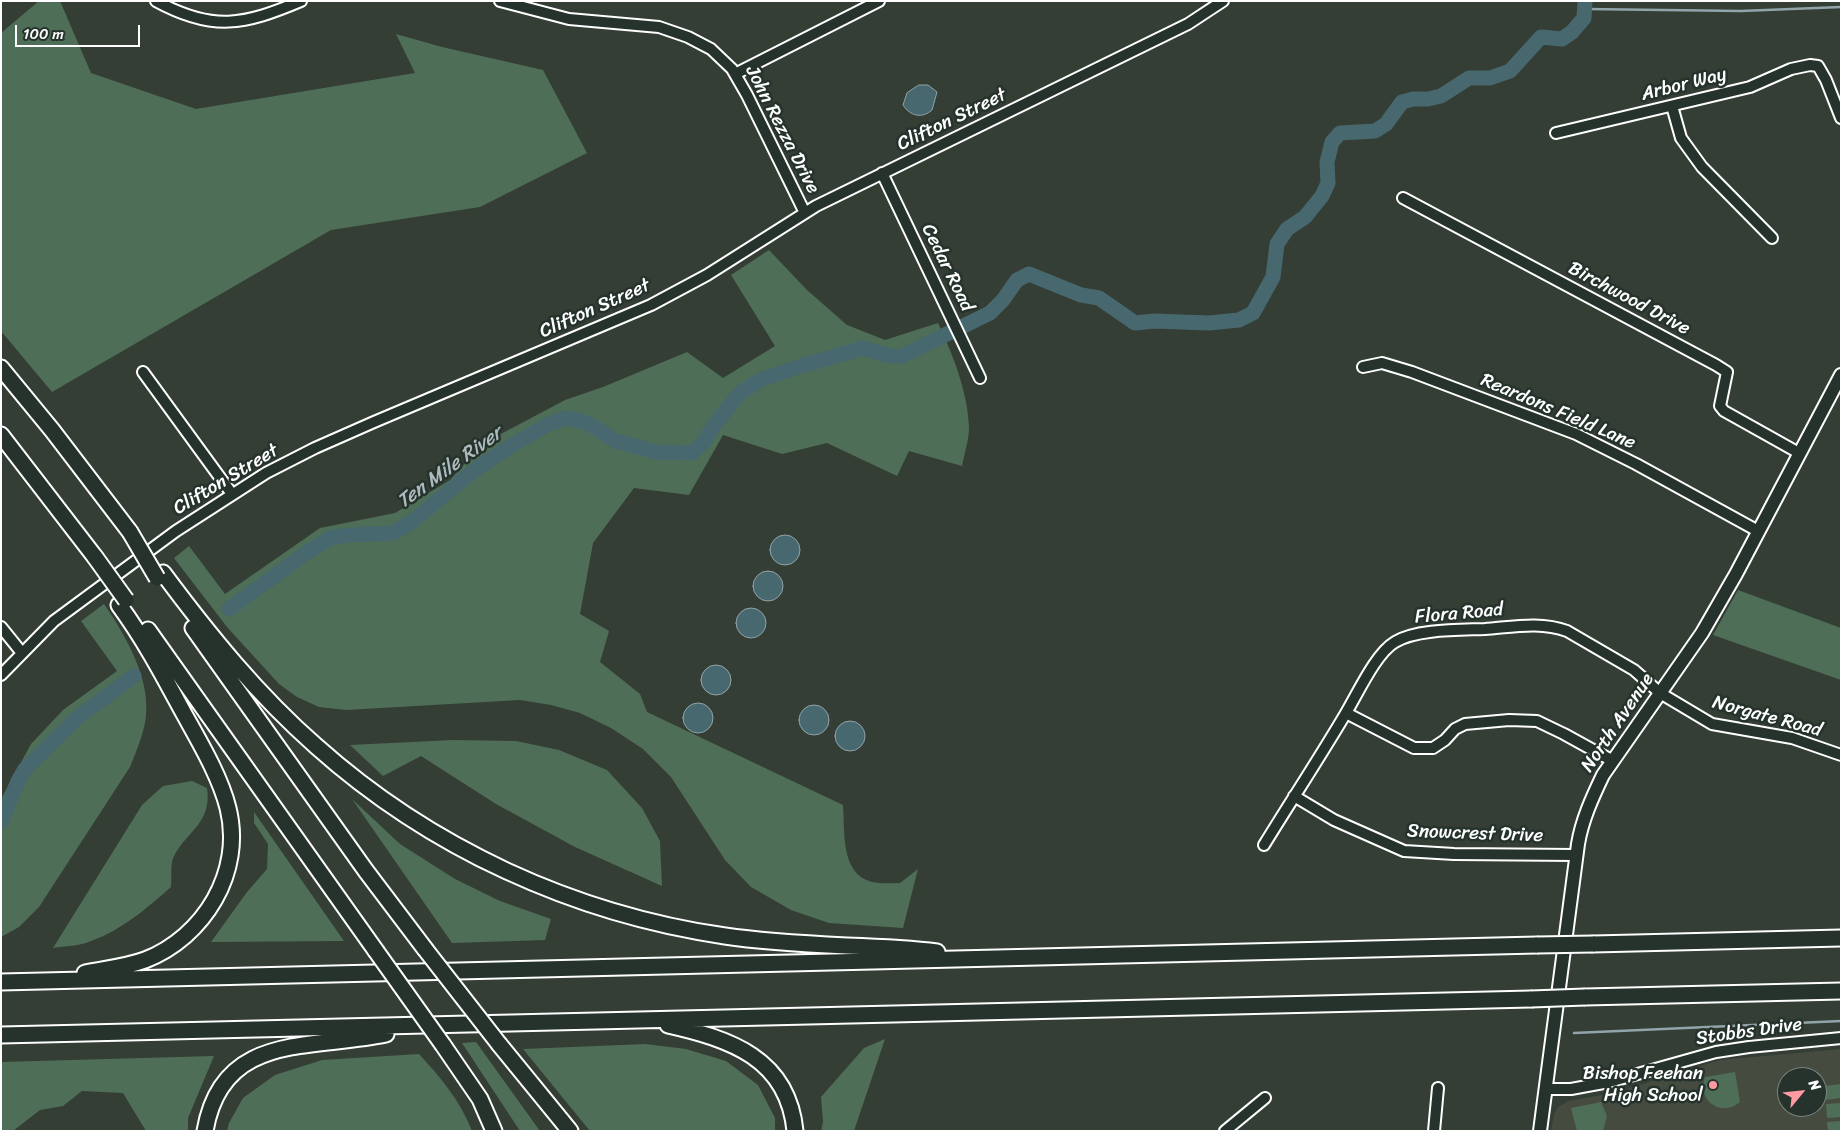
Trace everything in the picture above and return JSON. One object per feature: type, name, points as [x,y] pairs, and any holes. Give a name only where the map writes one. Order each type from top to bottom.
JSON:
[{"type":"highway","points":[[1,368],[52,430],[130,532],[361,863],[425,949],[570,1131]]},
{"type":"highway","points":[[1,435],[376,951],[480,1099],[494,1131]]},
{"type":"highway","points":[[1,447],[92,560]]},
{"type":"highway","points":[[160,576],[250,682],[315,746],[362,785],[412,820],[492,864],[576,900],[634,918],[694,931],[763,940],[914,949],[976,959]]},
{"type":"highway","points":[[38,981],[136,963],[172,946],[192,930],[206,913],[221,887],[230,858],[231,821],[221,786],[123,602]]},
{"type":"highway","points":[[1,982],[1841,938]]},
{"type":"highway","points":[[1,1035],[1841,991]]},
{"type":"highway","points":[[644,1020],[715,1037],[757,1058],[772,1073],[784,1091],[792,1111],[795,1131]]},
{"type":"highway","points":[[205,1131],[209,1113],[220,1089],[239,1068],[261,1055],[285,1048],[377,1036],[425,1025]]},
{"type":"main road","name":"North Avenue","points":[[1540,1131],[1576,855],[1582,825],[1591,800],[1603,775],[1702,633],[1841,375]]},
{"type":"street","points":[[156,1],[195,19],[224,22],[251,20],[301,1]]},
{"type":"street","name":"John Rezza Drive","points":[[500,1],[569,19],[659,27],[688,37],[711,49],[735,74],[748,95],[805,213]]},
{"type":"street","name":"Clifton Street","points":[[1,675],[54,621],[176,531],[266,473],[315,448],[651,305],[707,275],[805,213],[882,173],[1188,24],[1223,1]]},
{"type":"street","points":[[735,74],[874,2]]},
{"type":"street","name":"Arbor Way","points":[[1556,133],[1750,87],[1791,70],[1810,65],[1819,66],[1841,118]]},
{"type":"street","points":[[1672,106],[1681,138],[1702,167],[1772,238]]},
{"type":"street","name":"Cedar Road","points":[[882,173],[980,378]]},
{"type":"street","name":"Birchwood Drive","points":[[1402,198],[1727,372],[1720,406],[1724,412],[1799,453]]},
{"type":"street","name":"Reardons Field Lane","points":[[1363,367],[1382,362],[1576,434],[1636,464],[1758,531]]},
{"type":"street","points":[[143,372],[232,494]]},
{"type":"street","name":"Flora Road","points":[[1264,845],[1346,713],[1374,664],[1394,642],[1409,636],[1435,632],[1520,626],[1555,626],[1634,670],[1660,693]]},
{"type":"street","points":[[1,627],[22,654]]},
{"type":"street","name":"Norgate Road","points":[[1660,693],[1712,724],[1792,738],[1841,755]]},
{"type":"street","points":[[1346,713],[1414,748],[1433,748],[1445,740],[1455,729],[1465,724],[1509,720],[1537,721],[1613,761]]},
{"type":"street","name":"Snowcrest Drive","points":[[1294,796],[1334,820],[1404,851],[1454,854],[1576,855]]},
{"type":"street","name":"Stobbs Drive","points":[[1545,1089],[1571,1089],[1609,1082],[1716,1052],[1841,1038]]},
{"type":"street","points":[[1434,1131],[1438,1088]]},
{"type":"street","points":[[1225,1131],[1265,1098]]},
{"type":"shaded area","name":"Bishop Feehan High School","points":[[1841,1049],[1841,1131],[1551,1131],[1554,1114],[1558,1107],[1568,1101],[1613,1093],[1720,1060]]},
{"type":"green space","points":[[39,1],[60,1],[91,73],[196,109],[415,73],[396,34],[442,47],[543,70],[587,153],[480,207],[331,230],[52,392],[1,331],[1,33]]},
{"type":"green space","points":[[769,250],[807,290],[847,325],[885,340],[938,323],[954,361],[966,401],[969,433],[962,466],[909,451],[897,476],[827,443],[782,454],[723,435],[689,495],[634,488],[593,543],[580,614],[609,631],[600,662],[640,694],[647,712],[843,805],[846,850],[854,870],[862,877],[875,883],[900,883],[918,869],[903,928],[829,923],[791,910],[751,887],[725,860],[671,777],[643,749],[611,728],[580,713],[551,705],[520,700],[346,710],[319,707],[297,697],[279,684],[227,627],[174,558],[189,546],[225,594],[320,528],[395,513],[450,480],[482,444],[565,400],[603,387],[687,352],[723,378],[775,346],[731,275]]},
{"type":"green space","points":[[1738,590],[1841,628],[1841,680],[1713,635]]},
{"type":"green space","points":[[104,604],[121,630],[136,660],[145,692],[145,723],[139,745],[130,767],[39,907],[19,927],[1,937],[1,799],[31,744],[63,710],[117,671],[81,621]]},
{"type":"green space","points":[[453,740],[516,741],[559,750],[607,770],[642,808],[660,841],[662,886],[575,847],[496,804],[421,756],[383,776],[350,745]]},
{"type":"green space","points":[[192,781],[207,788],[208,800],[206,810],[198,825],[174,856],[171,887],[124,925],[113,931],[87,943],[53,948],[142,805],[163,786]]},
{"type":"green space","points":[[352,799],[400,844],[455,879],[500,901],[551,919],[545,940],[452,943]]},
{"type":"green space","points":[[254,812],[344,941],[211,942],[247,892],[267,869],[268,844],[254,823]]},
{"type":"green space","points":[[885,1039],[854,1131],[821,1131],[823,1122],[821,1097],[864,1048]]},
{"type":"green space","points":[[476,1042],[540,1131],[520,1131],[462,1043]]},
{"type":"green space","points":[[645,1044],[686,1049],[726,1061],[758,1085],[775,1118],[775,1131],[590,1131],[523,1049]]},
{"type":"green space","points":[[419,1054],[449,1090],[462,1109],[472,1131],[227,1131],[229,1123],[243,1098],[275,1075],[322,1060]]},
{"type":"green space","points":[[214,1056],[188,1118],[188,1131],[146,1131],[123,1093],[82,1091],[63,1106],[40,1110],[13,1131],[1,1131],[1,1062]]},
{"type":"green space","points":[[1735,1072],[1740,1102],[1725,1108],[1712,1104],[1704,1093],[1705,1077]]},
{"type":"green space","points":[[1841,1084],[1841,1098],[1827,1100],[1827,1086]]},
{"type":"green space","points":[[1601,1102],[1607,1116],[1603,1131],[1577,1131],[1571,1108]]},
{"type":"green space","points":[[1841,1103],[1841,1117],[1827,1118],[1827,1104]]},
{"type":"green space","points":[[1841,1121],[1841,1131],[1828,1131],[1827,1122]]},
{"type":"water","points":[[919,85],[928,85],[937,92],[932,110],[924,115],[913,114],[903,105],[907,93]]},
{"type":"water","points":[[785,535],[796,539],[800,550],[796,561],[785,565],[774,561],[770,550],[774,539]]},
{"type":"water","points":[[768,571],[779,575],[783,586],[779,597],[768,601],[757,597],[753,586],[757,575]]},
{"type":"water","points":[[751,608],[762,612],[766,623],[762,634],[751,638],[740,634],[736,623],[740,612]]},
{"type":"water","points":[[716,665],[727,669],[731,680],[727,691],[716,695],[705,691],[701,680],[705,669]]},
{"type":"water","points":[[698,703],[709,707],[713,718],[709,729],[698,733],[687,729],[683,718],[687,707]]},
{"type":"water","points":[[814,705],[825,709],[829,720],[825,731],[814,735],[803,731],[799,720],[803,709]]},
{"type":"water","points":[[850,721],[861,725],[865,736],[861,747],[850,751],[839,747],[835,736],[839,725]]},
{"type":"waterway","name":"Ten Mile River","points":[[229,609],[306,553],[332,537],[393,533],[413,521],[471,473],[509,447],[549,424],[565,418],[577,420],[589,424],[616,441],[656,452],[692,453],[703,443],[715,424],[740,393],[760,380],[863,348],[889,356],[902,356],[990,313],[1003,300],[1017,280],[1029,274],[1081,295],[1099,298],[1135,323],[1154,321],[1209,323],[1239,320],[1253,313],[1273,277],[1277,244],[1287,229],[1305,217],[1322,196],[1328,183],[1327,162],[1332,142],[1340,133],[1375,131],[1386,124],[1402,102],[1441,96],[1469,78],[1490,78],[1510,71],[1541,37],[1562,39],[1572,32],[1584,18],[1585,1]]},
{"type":"waterway","points":[[1585,9],[1741,11],[1841,7]]},
{"type":"waterway","name":"Ten Mile River","points":[[1,822],[25,769],[78,717],[134,676]]},
{"type":"waterway","points":[[1574,1033],[1841,1021]]},
{"type":"place","name":"Bishop Feehan High School","points":[[1713,1085]]}]
